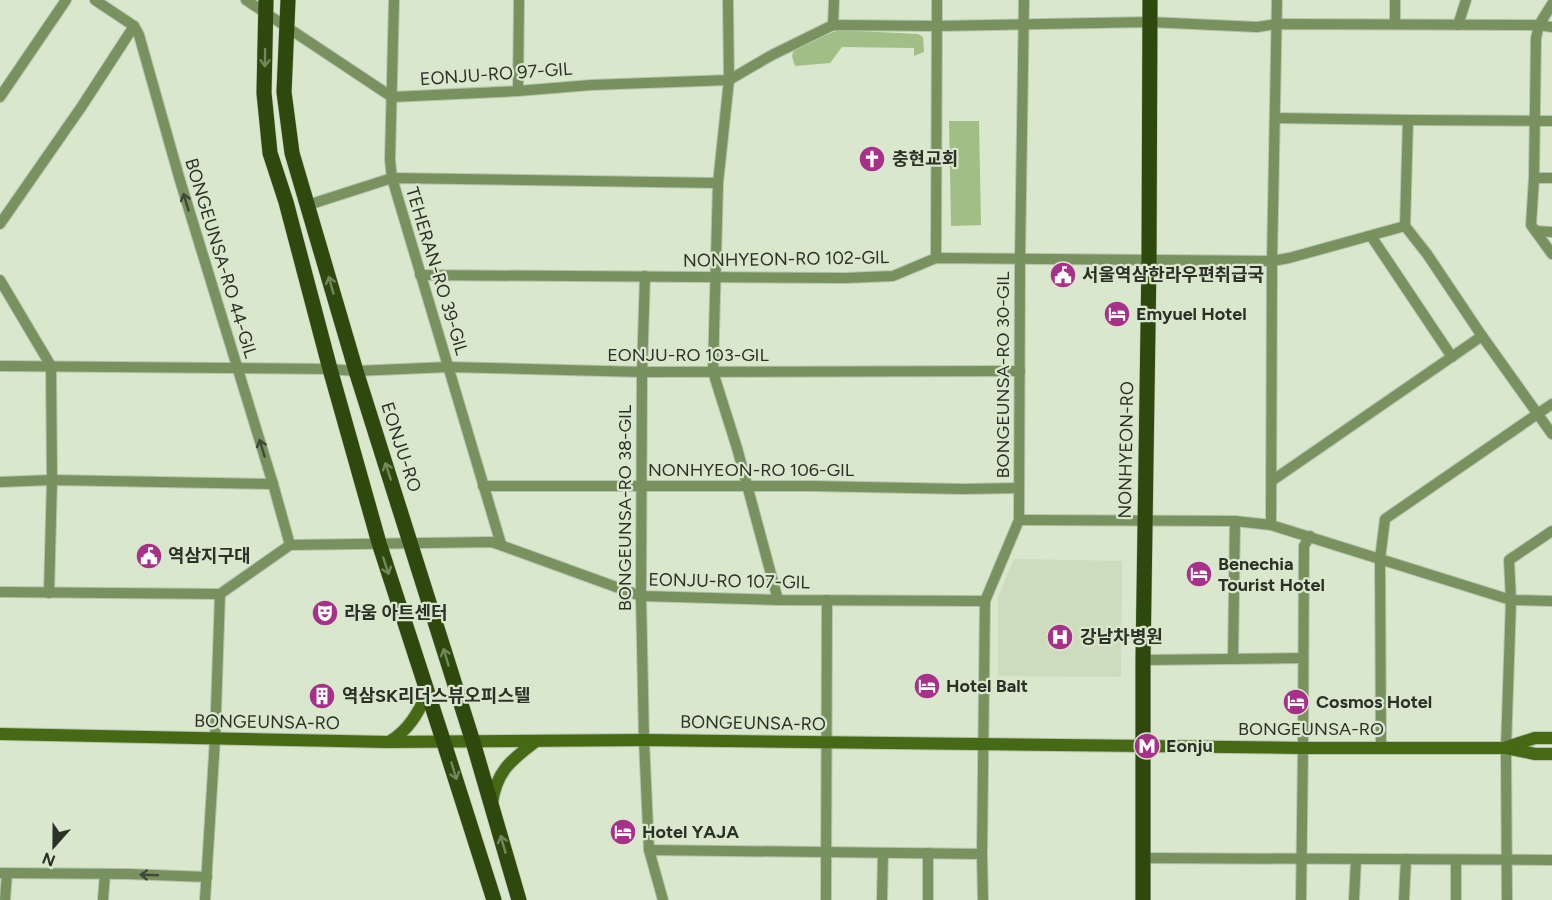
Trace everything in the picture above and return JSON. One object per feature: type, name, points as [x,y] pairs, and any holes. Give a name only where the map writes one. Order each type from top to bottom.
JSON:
[{"type":"main road","name":"EONJU-RO","points":[[288,0],[284,92],[292,153],[356,371],[473,742],[519,900]]},
{"type":"main road","name":"NONHYEON-RO","points":[[1143,900],[1149,0]]},
{"type":"main road","points":[[266,7],[264,93],[270,153],[286,202],[379,543],[494,900]]},
{"type":"main road","points":[[388,742],[411,724],[428,692]]},
{"type":"main road","name":"BONGEUNSA-RO","points":[[0,734],[388,742],[644,740],[1304,748],[1506,748],[1535,754],[1552,754]]},
{"type":"main road","name":"BONGEUNSA-RO","points":[[1506,748],[1535,738],[1552,738]]},
{"type":"main road","points":[[492,807],[496,785],[503,771],[535,742]]},
{"type":"street","points":[[0,98],[66,0]]},
{"type":"street","points":[[0,224],[134,26],[95,0]]},
{"type":"street","points":[[246,0],[266,7],[286,26],[392,97]]},
{"type":"street","name":"TEHERAN-RO 39-GIL","points":[[394,0],[390,160],[392,178],[501,544]]},
{"type":"street","points":[[518,92],[519,0]]},
{"type":"street","points":[[728,0],[729,80],[717,183],[713,372],[737,448],[778,600]]},
{"type":"street","points":[[833,25],[834,0]]},
{"type":"street","points":[[936,258],[937,0]]},
{"type":"street","name":"BONGEUNSA-RO 30-GIL","points":[[983,900],[985,601],[1019,520],[1024,0]]},
{"type":"street","points":[[1271,525],[1273,480],[1272,261],[1277,0]]},
{"type":"street","points":[[1395,0],[1395,24]]},
{"type":"street","points":[[1458,25],[1466,0]]},
{"type":"street","points":[[1552,4],[1539,25],[1536,38],[1531,225],[1552,254]]},
{"type":"street","points":[[729,80],[772,55],[833,25],[938,26],[1149,22],[1257,27],[1277,24],[1539,25],[1552,27]]},
{"type":"street","name":"BONGEUNSA-RO 44-GIL","points":[[134,26],[139,35],[181,185],[290,545]]},
{"type":"street","name":"EONJU-RO 97-GIL","points":[[392,97],[518,92],[591,85],[729,80]]},
{"type":"street","points":[[1275,118],[1552,121]]},
{"type":"street","points":[[1408,120],[1405,226],[1427,254],[1552,434]]},
{"type":"street","points":[[1534,177],[1552,178]]},
{"type":"street","points":[[308,205],[392,178],[717,183]]},
{"type":"street","name":"NONHYEON-RO 102-GIL","points":[[420,275],[844,278],[893,276],[936,258],[1272,261],[1405,226]]},
{"type":"street","points":[[1536,231],[1552,232]]},
{"type":"street","points":[[1371,236],[1452,357]]},
{"type":"street","name":"BONGEUNSA-RO 38-GIL","points":[[645,276],[641,486],[644,740],[650,850],[663,900]]},
{"type":"street","points":[[0,280],[51,366],[52,480],[49,593]]},
{"type":"street","points":[[1273,480],[1482,336]]},
{"type":"street","name":"EONJU-RO 103-GIL","points":[[0,366],[356,371],[448,367],[642,372],[1020,371]]},
{"type":"street","points":[[1381,747],[1380,560],[1385,519],[1552,405]]},
{"type":"street","points":[[0,482],[52,480],[273,484]]},
{"type":"street","name":"NONHYEON-RO 106-GIL","points":[[483,486],[1019,488]]},
{"type":"street","points":[[1019,520],[1235,521],[1271,525],[1511,600],[1552,601]]},
{"type":"street","points":[[1233,659],[1235,521]]},
{"type":"street","points":[[1507,900],[1506,748],[1511,600],[1509,561],[1552,531]]},
{"type":"street","points":[[1301,900],[1304,546],[1310,536]]},
{"type":"street","name":"EONJU-RO 107-GIL","points":[[290,545],[492,542],[641,596],[778,600],[985,601]]},
{"type":"street","points":[[0,592],[220,594],[290,545]]},
{"type":"street","points":[[206,900],[220,594]]},
{"type":"street","points":[[826,900],[827,600]]},
{"type":"street","points":[[1143,660],[1303,658]]},
{"type":"street","points":[[650,850],[982,854]]},
{"type":"street","points":[[882,900],[883,853]]},
{"type":"street","points":[[928,853],[928,900]]},
{"type":"street","points":[[1142,858],[1552,860]]},
{"type":"street","points":[[1404,900],[1406,859]]},
{"type":"street","points":[[1354,900],[1356,860]]},
{"type":"street","points":[[1456,860],[1456,900]]},
{"type":"street","points":[[5,900],[3,873],[207,878]]},
{"type":"street","points":[[103,900],[105,874]]},
{"type":"shaded area","name":"강남차병원","points":[[1014,559],[1122,561],[1121,677],[998,676],[998,597]]},
{"type":"green space","points":[[838,30],[918,34],[923,37],[924,52],[914,56],[914,48],[842,47],[830,63],[795,66],[792,56],[794,49]]},
{"type":"green space","points":[[949,121],[979,121],[981,225],[951,226]]},
{"type":"place","name":"충현교회","points":[[872,159]]},
{"type":"place","name":"서울역삼한라우편취급국","points":[[1063,275]]},
{"type":"place","name":"Emyuel Hotel","points":[[1117,314]]},
{"type":"place","name":"역삼지구대","points":[[149,556]]},
{"type":"place","name":"Benechia Tourist Hotel","points":[[1199,574]]},
{"type":"place","name":"라움 아트센터","points":[[325,613]]},
{"type":"place","name":"강남차병원","points":[[1060,637]]},
{"type":"place","name":"Hotel Balt","points":[[927,686]]},
{"type":"place","name":"역삼SK리더스뷰오피스텔","points":[[322,696]]},
{"type":"place","name":"Cosmos Hotel","points":[[1296,702]]},
{"type":"place","name":"Eonju","points":[[1147,746]]},
{"type":"place","name":"Hotel YAJA","points":[[623,832]]}]
